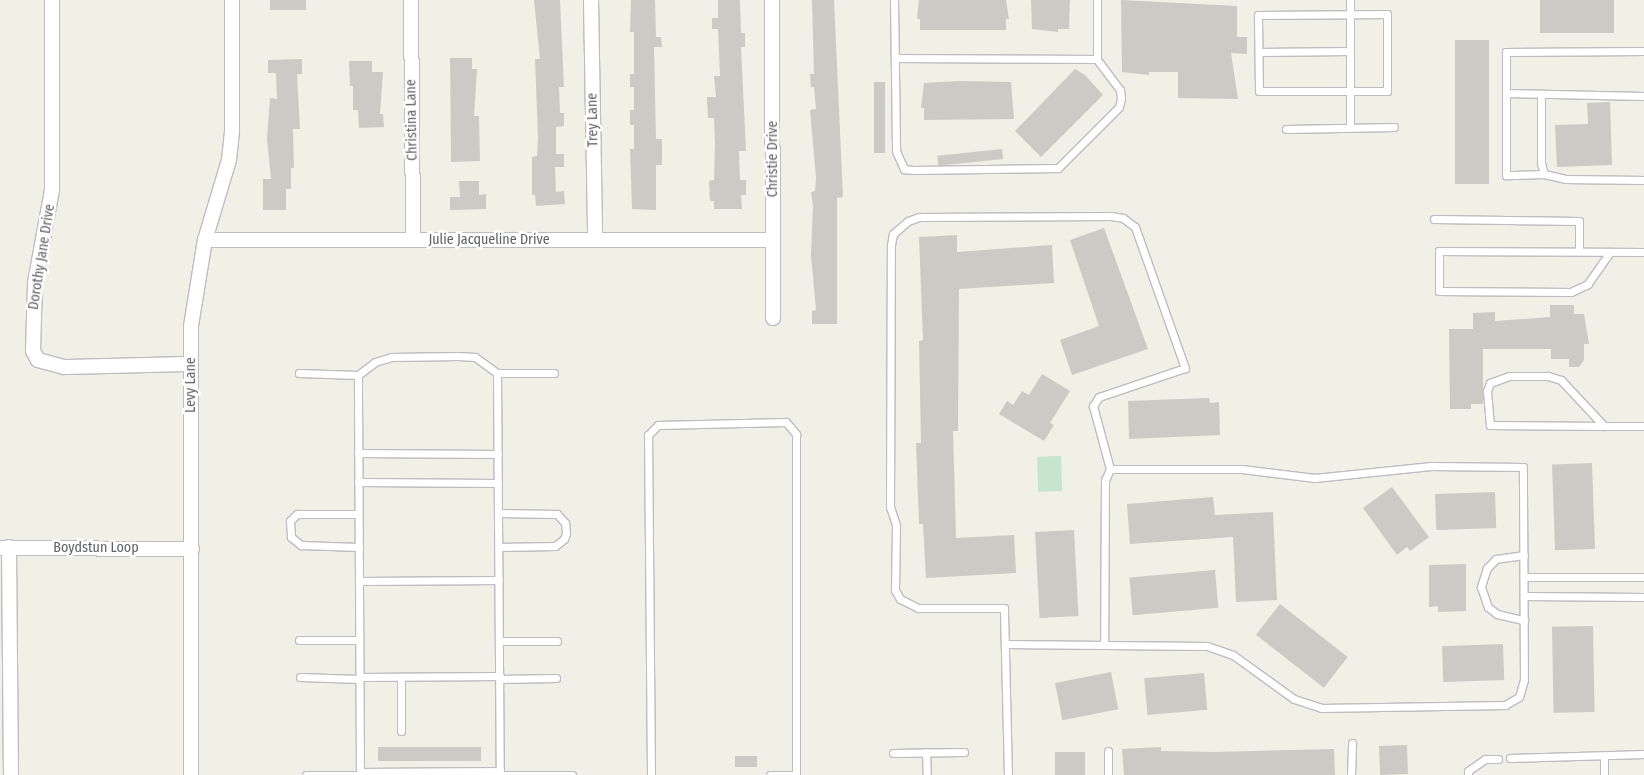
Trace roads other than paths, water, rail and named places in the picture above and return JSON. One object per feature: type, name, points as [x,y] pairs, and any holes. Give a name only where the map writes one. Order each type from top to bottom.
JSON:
[{"type":"street","name":"Dorothy Jane Drive","points":[[52,0],[52,190],[35,283],[33,351],[38,360],[64,367],[190,364]]},
{"type":"street","name":"Levy Lane","points":[[191,775],[191,326],[205,240],[229,160],[232,130],[232,0]]},
{"type":"street","name":"Christina Lane","points":[[411,0],[413,240]]},
{"type":"street","name":"Trey Lane","points":[[591,0],[595,240]]},
{"type":"street","name":"Christie Drive","points":[[772,0],[773,318]]},
{"type":"street","name":"Julie Jacqueline Drive","points":[[205,240],[773,240]]},
{"type":"street","name":"Boydstun Loop","points":[[4,547],[192,549]]},
{"type":"street","points":[[4,547],[11,775]]},
{"type":"lane","points":[[894,0],[896,151],[904,169],[913,170],[1058,168],[1119,106],[1120,90],[1097,59],[1097,0]]},
{"type":"lane","points":[[1350,0],[1350,128]]},
{"type":"lane","points":[[1258,14],[1350,14],[1387,14],[1387,91],[1259,92],[1258,14]]},
{"type":"lane","points":[[1258,52],[1350,51]]},
{"type":"lane","points":[[1644,51],[1506,52],[1506,175],[1544,174],[1565,179],[1644,180]]},
{"type":"lane","points":[[895,58],[1097,59]]},
{"type":"lane","points":[[1506,93],[1644,96]]},
{"type":"lane","points":[[1541,94],[1541,164],[1544,174]]},
{"type":"lane","points":[[1286,129],[1394,127]]},
{"type":"lane","points":[[1008,775],[1004,608],[918,608],[900,599],[895,590],[896,525],[890,507],[891,254],[893,234],[899,227],[920,217],[1112,216],[1130,221],[1184,368],[1099,397],[1093,406],[1110,470],[1105,480],[1104,644]]},
{"type":"lane","points":[[1434,220],[1579,221],[1579,251]]},
{"type":"lane","points":[[1610,252],[1588,284],[1571,292],[1440,291],[1439,251],[1644,252]]},
{"type":"lane","points":[[299,374],[358,375],[376,362],[391,357],[475,357],[497,373],[554,373]]},
{"type":"lane","points":[[497,373],[500,775],[572,775]]},
{"type":"lane","points":[[358,375],[360,772]]},
{"type":"lane","points":[[1604,426],[1561,380],[1509,376],[1490,383],[1487,391],[1490,425],[1604,426],[1644,426]]},
{"type":"lane","points":[[650,775],[648,435],[658,425],[786,422],[796,434],[796,775],[770,775]]},
{"type":"lane","points":[[358,453],[498,454]]},
{"type":"lane","points":[[1005,644],[1195,644],[1222,650],[1249,664],[1294,699],[1321,708],[1505,705],[1514,702],[1522,691],[1524,620],[1523,467],[1431,466],[1315,478],[1242,469],[1110,470]]},
{"type":"lane","points":[[358,482],[498,483]]},
{"type":"lane","points":[[498,513],[557,514],[565,523],[566,533],[564,540],[555,546],[499,547]]},
{"type":"lane","points":[[358,514],[297,514],[290,521],[291,537],[301,545],[359,547]]},
{"type":"lane","points":[[1524,555],[1496,559],[1481,578],[1481,588],[1488,607],[1497,614],[1524,620]]},
{"type":"lane","points":[[1524,577],[1644,577]]},
{"type":"lane","points":[[359,581],[499,580]]},
{"type":"lane","points":[[1524,596],[1644,597]]},
{"type":"lane","points":[[299,640],[359,640]]},
{"type":"lane","points":[[499,641],[557,641]]},
{"type":"lane","points":[[401,676],[401,731]]},
{"type":"lane","points":[[300,677],[556,678]]},
{"type":"lane","points":[[1351,775],[1352,743]]},
{"type":"lane","points":[[1108,751],[1108,775]]},
{"type":"lane","points":[[926,752],[927,775]]},
{"type":"lane","points":[[893,753],[964,752]]},
{"type":"lane","points":[[1510,758],[1644,754]]},
{"type":"lane","points":[[1604,756],[1604,775]]},
{"type":"lane","points":[[1468,775],[1468,770],[1485,759],[1498,759]]},
{"type":"lane","points":[[306,775],[360,775],[360,772],[500,771]]}]
